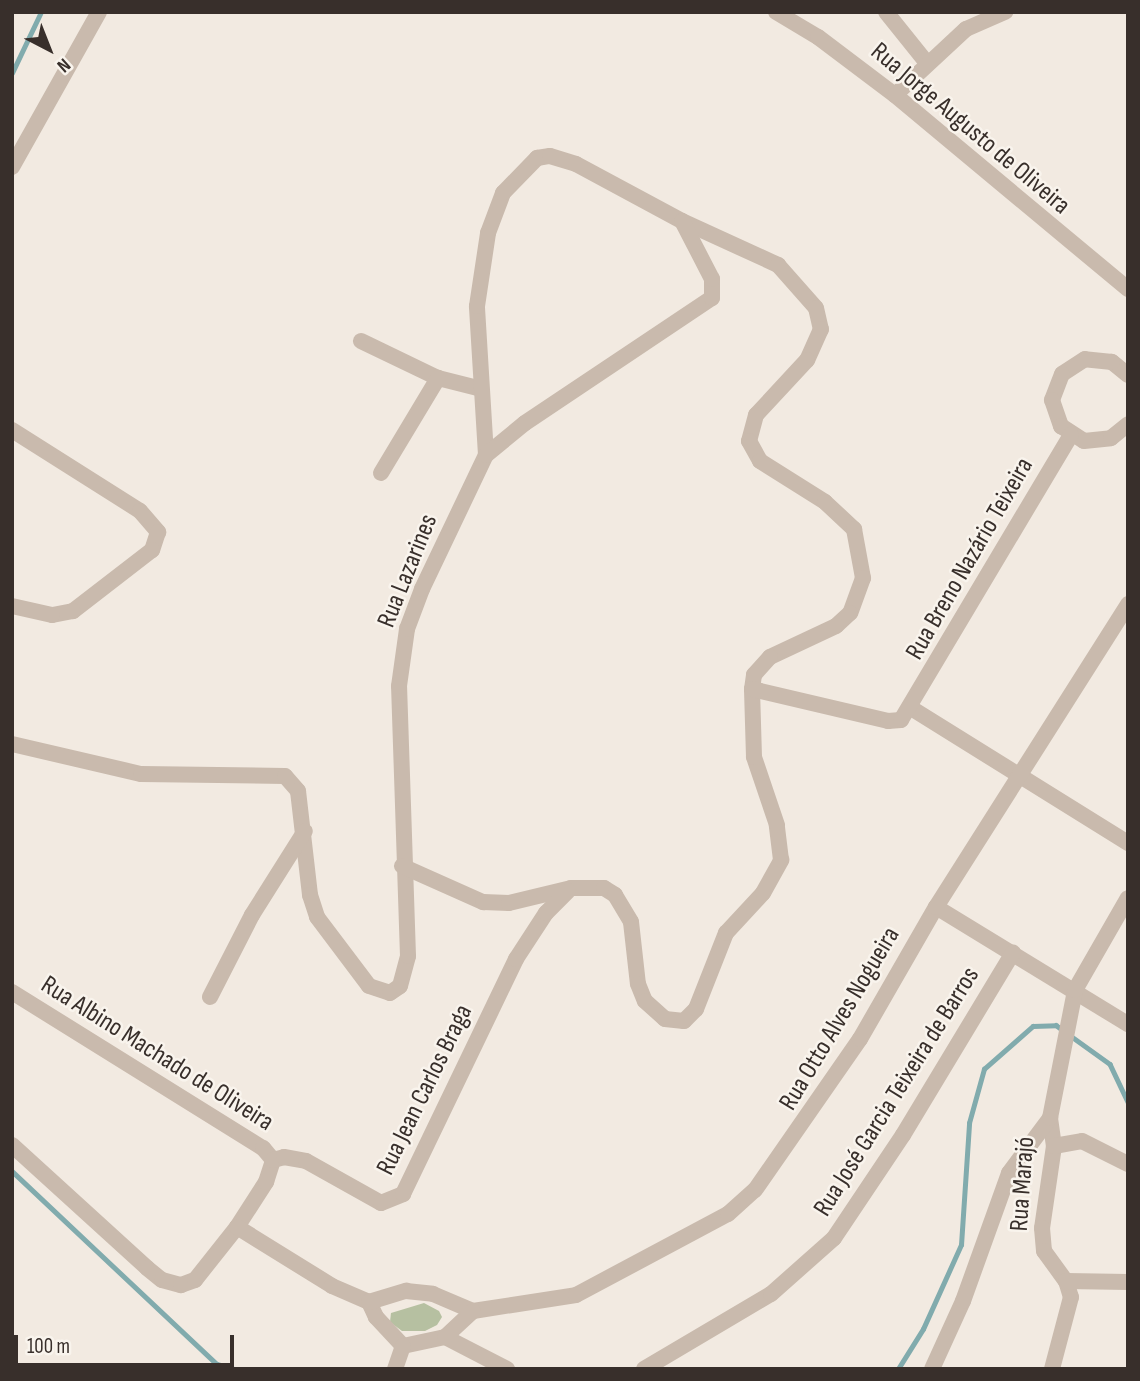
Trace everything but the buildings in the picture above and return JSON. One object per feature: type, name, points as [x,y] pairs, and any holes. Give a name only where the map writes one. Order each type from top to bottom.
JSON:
[{"type":"street","points":[[12,167],[17,146],[99,12]]},
{"type":"street","name":"Rua Jorge Augusto de Oliveira","points":[[776,12],[818,37],[895,95],[1128,289]]},
{"type":"street","points":[[886,12],[927,63]]},
{"type":"street","points":[[895,95],[966,29],[1005,12]]},
{"type":"street","points":[[402,866],[483,902],[538,899],[571,888],[604,888],[615,895],[631,922],[638,984],[645,1001],[665,1019],[676,1022],[691,1016],[726,933],[763,893],[781,860],[777,825],[754,757],[754,675],[770,657],[836,626],[850,613],[861,593],[863,558],[854,529],[842,515],[760,461],[749,441],[756,415],[813,350],[821,329],[816,308],[789,275],[766,257],[682,221],[562,158],[537,158],[524,168],[503,193],[488,233],[477,306],[486,455]]},
{"type":"street","name":"Rua Lazarines","points":[[12,744],[141,774],[285,776],[298,791],[305,831],[306,867],[317,917],[350,964],[381,992],[390,993],[407,975],[399,686],[405,639],[422,589],[486,455],[525,423],[712,298],[712,279],[682,221]]},
{"type":"street","points":[[361,341],[438,378],[481,389]]},
{"type":"street","points":[[1126,369],[1099,358],[1085,359],[1062,374],[1052,400],[1054,413],[1071,435],[1098,442],[1111,438],[1128,424]]},
{"type":"street","points":[[381,473],[438,378]]},
{"type":"street","points":[[12,430],[140,511],[158,531],[152,550],[73,611],[52,615],[12,606]]},
{"type":"street","name":"Rua Breno Nazário Teixeira","points":[[911,708],[1071,435]]},
{"type":"street","name":"Rua Otto Alves Nogueira","points":[[472,1311],[576,1295],[716,1221],[755,1191],[860,1040],[936,907],[1128,604]]},
{"type":"street","points":[[752,689],[888,721],[901,720],[911,708],[1128,843]]},
{"type":"street","points":[[210,997],[253,915],[305,831]]},
{"type":"street","name":"Rua Jean Carlos Braga","points":[[273,1160],[284,1157],[306,1161],[381,1203],[403,1194],[516,959],[546,913],[571,888]]},
{"type":"street","points":[[932,1369],[967,1291],[1009,1173],[1050,1118],[1066,1023],[1075,990],[1128,898]]},
{"type":"street","points":[[936,907],[1128,1024]]},
{"type":"street","name":"Rua José Garcia Teixeira de Barros","points":[[644,1369],[771,1294],[834,1238],[904,1135],[1013,953]]},
{"type":"street","name":"Rua Albino Machado de Oliveira","points":[[12,992],[263,1148],[273,1160]]},
{"type":"street","name":"Rua Marajó","points":[[1050,1118],[1055,1146],[1042,1228],[1044,1251],[1066,1281]]},
{"type":"street","points":[[1055,1146],[1082,1142],[1128,1164]]},
{"type":"street","points":[[12,1145],[147,1268],[172,1284],[195,1280],[237,1227],[266,1182],[273,1160]]},
{"type":"street","points":[[237,1227],[322,1280],[369,1302],[381,1323],[403,1346]]},
{"type":"street","points":[[1052,1369],[1069,1313],[1071,1297],[1066,1281],[1128,1282]]},
{"type":"street","points":[[369,1302],[407,1291],[433,1294],[472,1311],[445,1337],[403,1346]]},
{"type":"street","points":[[445,1337],[508,1369]]},
{"type":"street","points":[[395,1369],[403,1346]]},
{"type":"green space","points":[[424,1303],[439,1311],[442,1317],[437,1325],[425,1331],[402,1331],[390,1322],[391,1313]]},
{"type":"waterway","points":[[12,73],[41,12]]},
{"type":"waterway","points":[[898,1369],[923,1329],[961,1245],[969,1123],[984,1069],[1033,1026],[1056,1025],[1064,1031]]},
{"type":"waterway","points":[[1071,1036],[1110,1064],[1128,1102]]},
{"type":"waterway","points":[[12,1171],[217,1364],[235,1369]]}]
